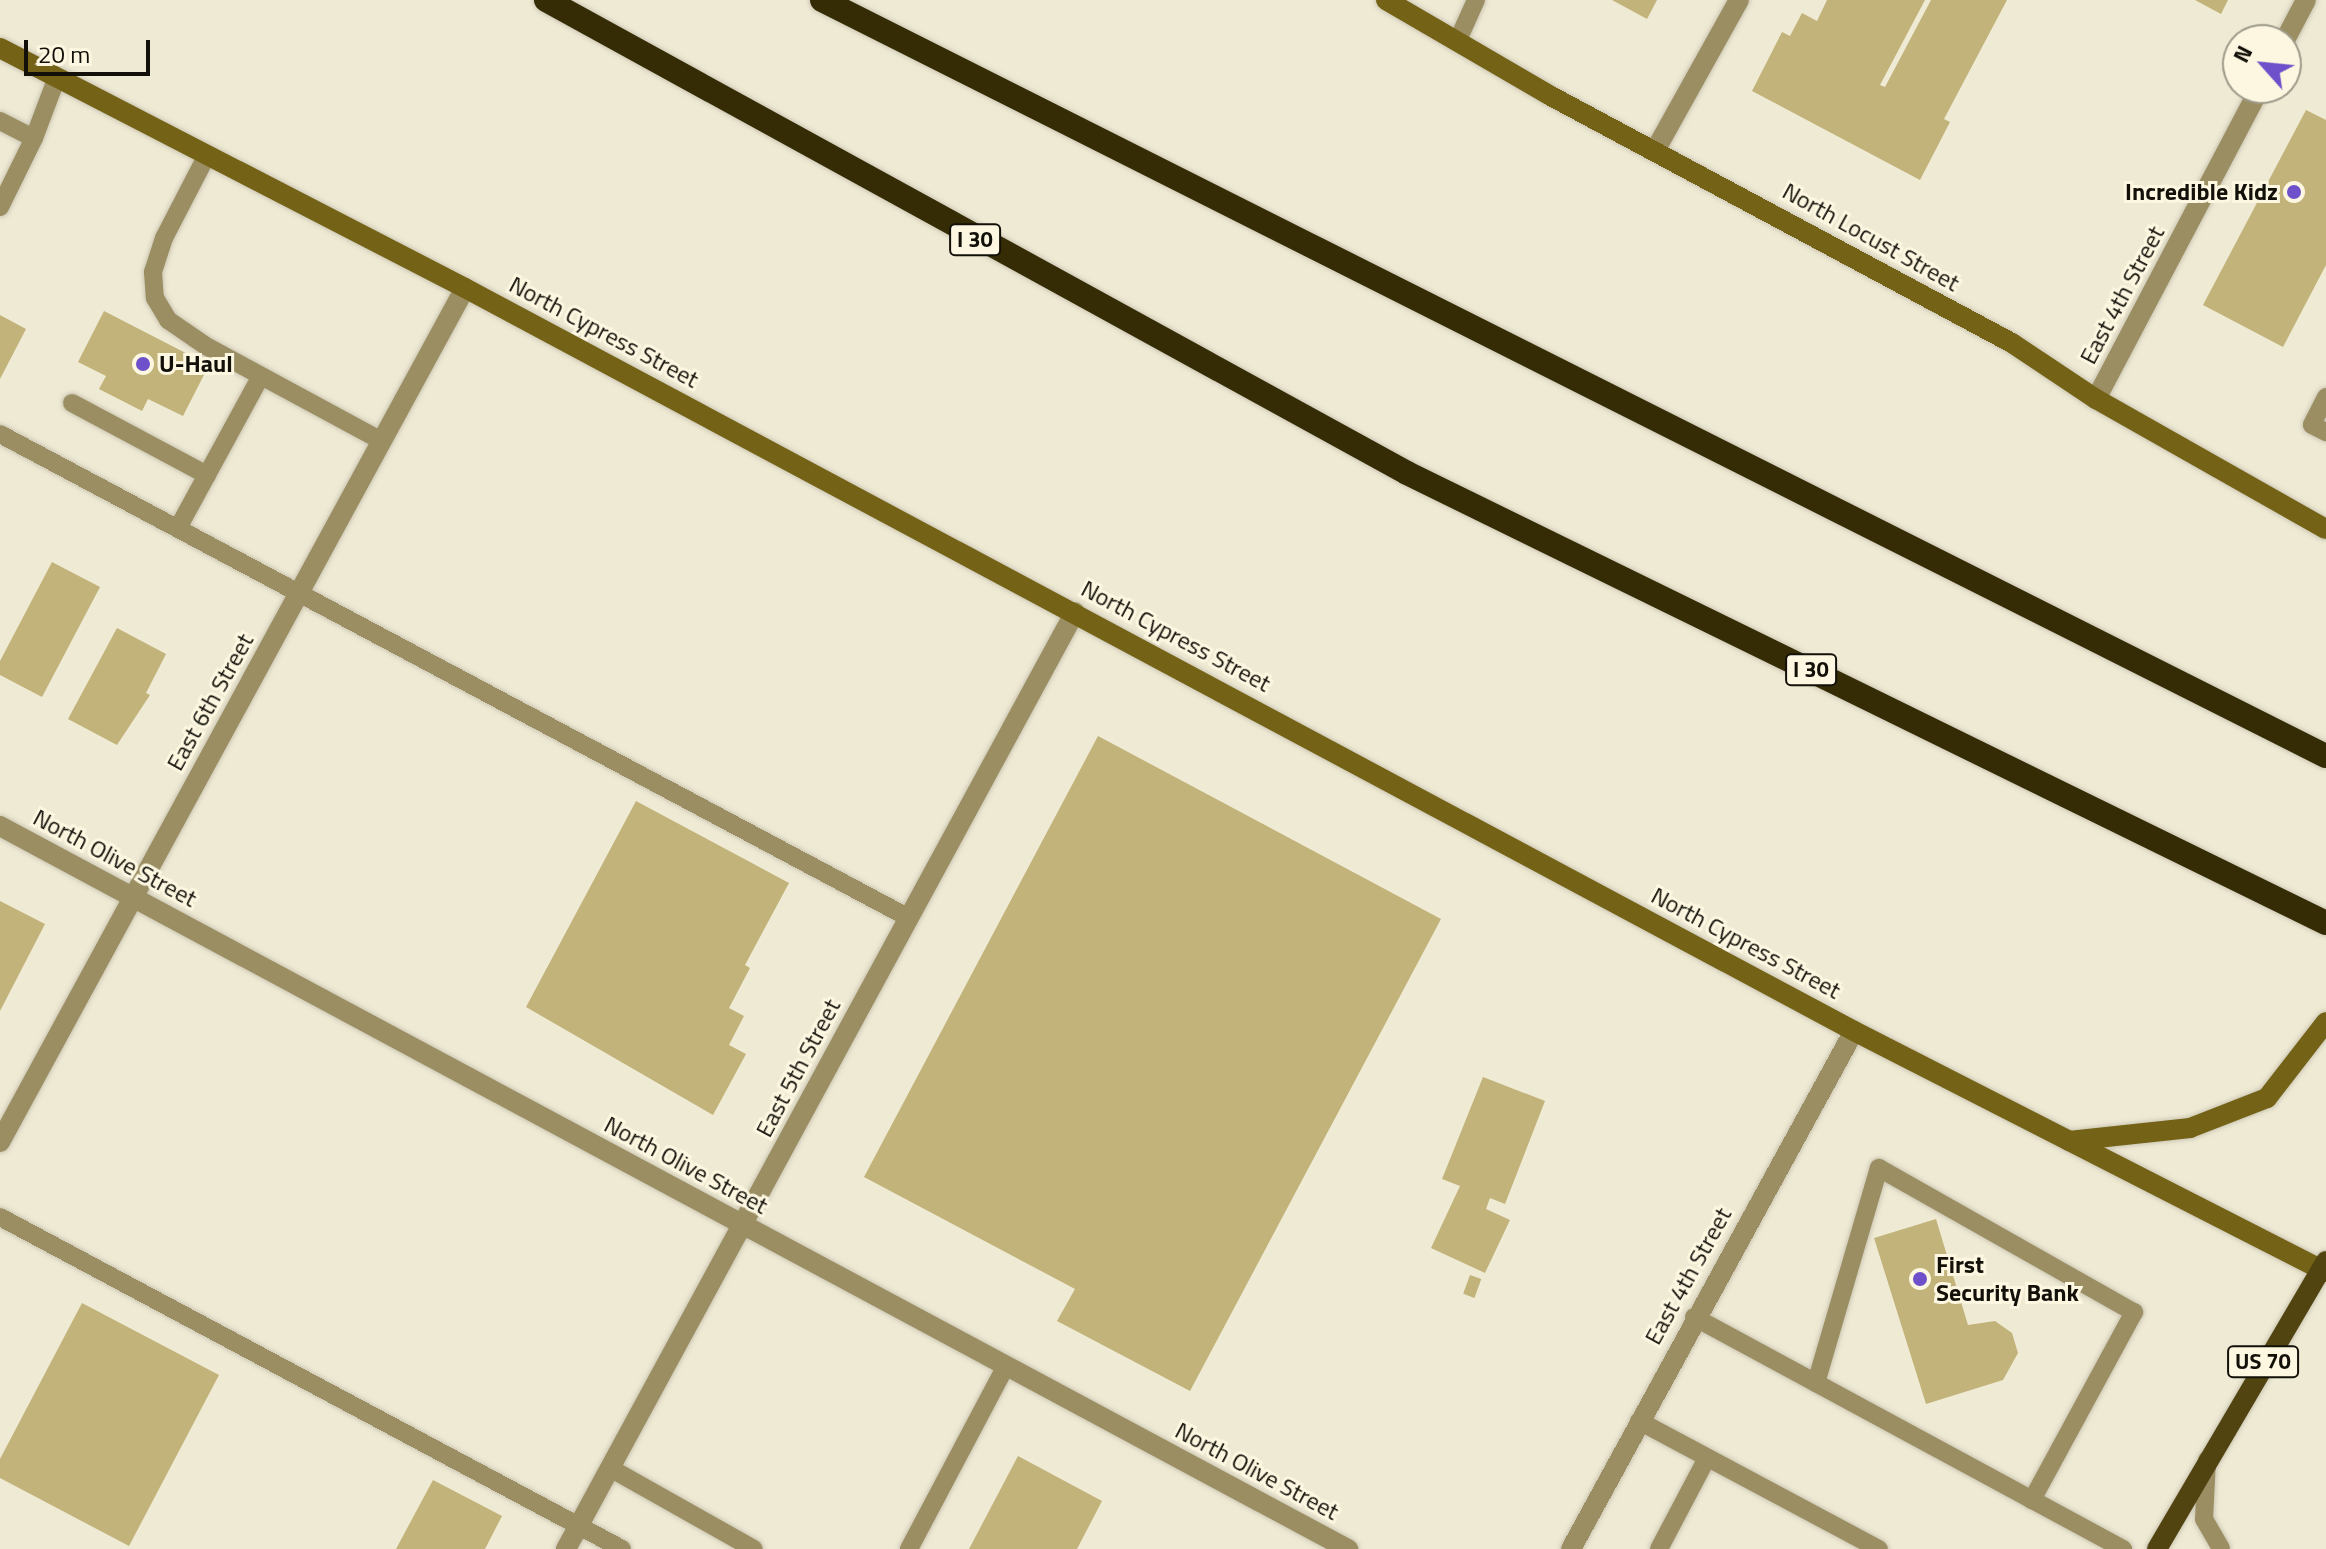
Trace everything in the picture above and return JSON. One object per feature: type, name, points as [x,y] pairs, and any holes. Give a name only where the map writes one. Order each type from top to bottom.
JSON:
[{"type":"highway","name":"I 30","points":[[546,0],[1407,473],[2326,923]]},
{"type":"highway","points":[[822,0],[2326,756]]},
{"type":"main road","name":"North Locust Street","points":[[1386,0],[1549,95],[1656,149],[2012,343],[2096,399],[2326,529]]},
{"type":"main road","name":"North Cypress Street","points":[[0,48],[465,288],[1854,1031],[2324,1268]]},
{"type":"main road","points":[[2069,1141],[2190,1128],[2267,1098],[2326,1022]]},
{"type":"main road","name":"US 70","points":[[2157,1549],[2207,1456],[2324,1268]]},
{"type":"street","points":[[1656,149],[1739,0]]},
{"type":"street","points":[[2293,24],[2306,0]]},
{"type":"street","name":"East 4th Street","points":[[2096,399],[2252,104]]},
{"type":"street","name":"East 6th Street","points":[[0,1142],[465,288]]},
{"type":"street","name":"East 5th Street","points":[[566,1549],[1075,612]]},
{"type":"street","name":"North Olive Street","points":[[0,826],[1348,1549]]},
{"type":"street","name":"East 4th Street","points":[[1571,1549],[1694,1317],[1854,1031]]},
{"type":"lane","points":[[1458,40],[1476,0]]},
{"type":"lane","points":[[0,207],[5,186],[34,138],[57,77]]},
{"type":"lane","points":[[0,121],[34,138]]},
{"type":"lane","points":[[207,155],[164,238],[153,272],[155,298],[168,320],[261,376],[382,441]]},
{"type":"lane","points":[[178,528],[261,376]]},
{"type":"lane","points":[[2326,397],[2312,425],[2326,432]]},
{"type":"lane","points":[[72,403],[207,475]]},
{"type":"lane","points":[[0,434],[909,918]]},
{"type":"lane","points":[[1816,1383],[1879,1168],[2134,1312],[2032,1500]]},
{"type":"lane","points":[[0,1217],[622,1549]]},
{"type":"lane","points":[[1694,1317],[2123,1549]]},
{"type":"lane","points":[[909,1549],[1006,1366]]},
{"type":"lane","points":[[1639,1421],[1879,1549]]},
{"type":"lane","points":[[2207,1456],[2204,1519],[2221,1549]]},
{"type":"lane","points":[[1659,1549],[1707,1458]]},
{"type":"lane","points":[[610,1468],[754,1549]]},
{"type":"building","points":[[1612,0],[1657,0],[1647,19]]},
{"type":"building","points":[[1827,0],[1925,0],[1880,85],[1885,87],[1931,0],[2007,0],[1944,119],[1950,122],[1920,180],[1752,91],[1782,32],[1790,36],[1802,13],[1817,21]]},
{"type":"building","points":[[2195,0],[2228,0],[2221,14]]},
{"type":"building","name":"Incredible Kidz","points":[[2306,110],[2326,120],[2326,265],[2283,347],[2203,305]]},
{"type":"building","name":"U-Haul","points":[[104,311],[209,365],[183,416],[148,399],[142,411],[99,389],[106,376],[78,362]]},
{"type":"building","points":[[0,315],[26,329],[0,379]]},
{"type":"building","points":[[52,562],[100,587],[42,697],[0,675],[0,661]]},
{"type":"building","points":[[117,628],[166,654],[146,693],[150,695],[117,745],[68,719]]},
{"type":"building","points":[[1098,736],[1441,919],[1190,1391],[1057,1321],[1075,1289],[864,1177]]},
{"type":"building","points":[[636,801],[789,883],[745,965],[750,968],[729,1008],[744,1016],[729,1045],[746,1054],[713,1115],[526,1007]]},
{"type":"building","points":[[0,901],[45,924],[0,1011]]},
{"type":"building","points":[[1483,1077],[1545,1101],[1505,1204],[1490,1198],[1486,1209],[1510,1220],[1485,1273],[1431,1248],[1460,1186],[1442,1179]]},
{"type":"building","name":"First Security Bank","points":[[1936,1219],[1968,1325],[1995,1321],[2012,1333],[2018,1353],[2003,1380],[1926,1404],[1874,1238]]},
{"type":"building","points":[[1470,1275],[1481,1279],[1474,1298],[1463,1294]]},
{"type":"building","points":[[82,1303],[219,1375],[129,1546],[0,1478],[0,1459]]},
{"type":"building","points":[[1018,1456],[1102,1501],[1077,1549],[969,1549]]},
{"type":"building","points":[[433,1480],[502,1516],[485,1549],[396,1549]]},
{"type":"place","name":"Incredible Kidz","points":[[2294,192]]},
{"type":"place","name":"U-Haul","points":[[143,364]]},
{"type":"place","name":"First Security Bank","points":[[1920,1279]]}]
